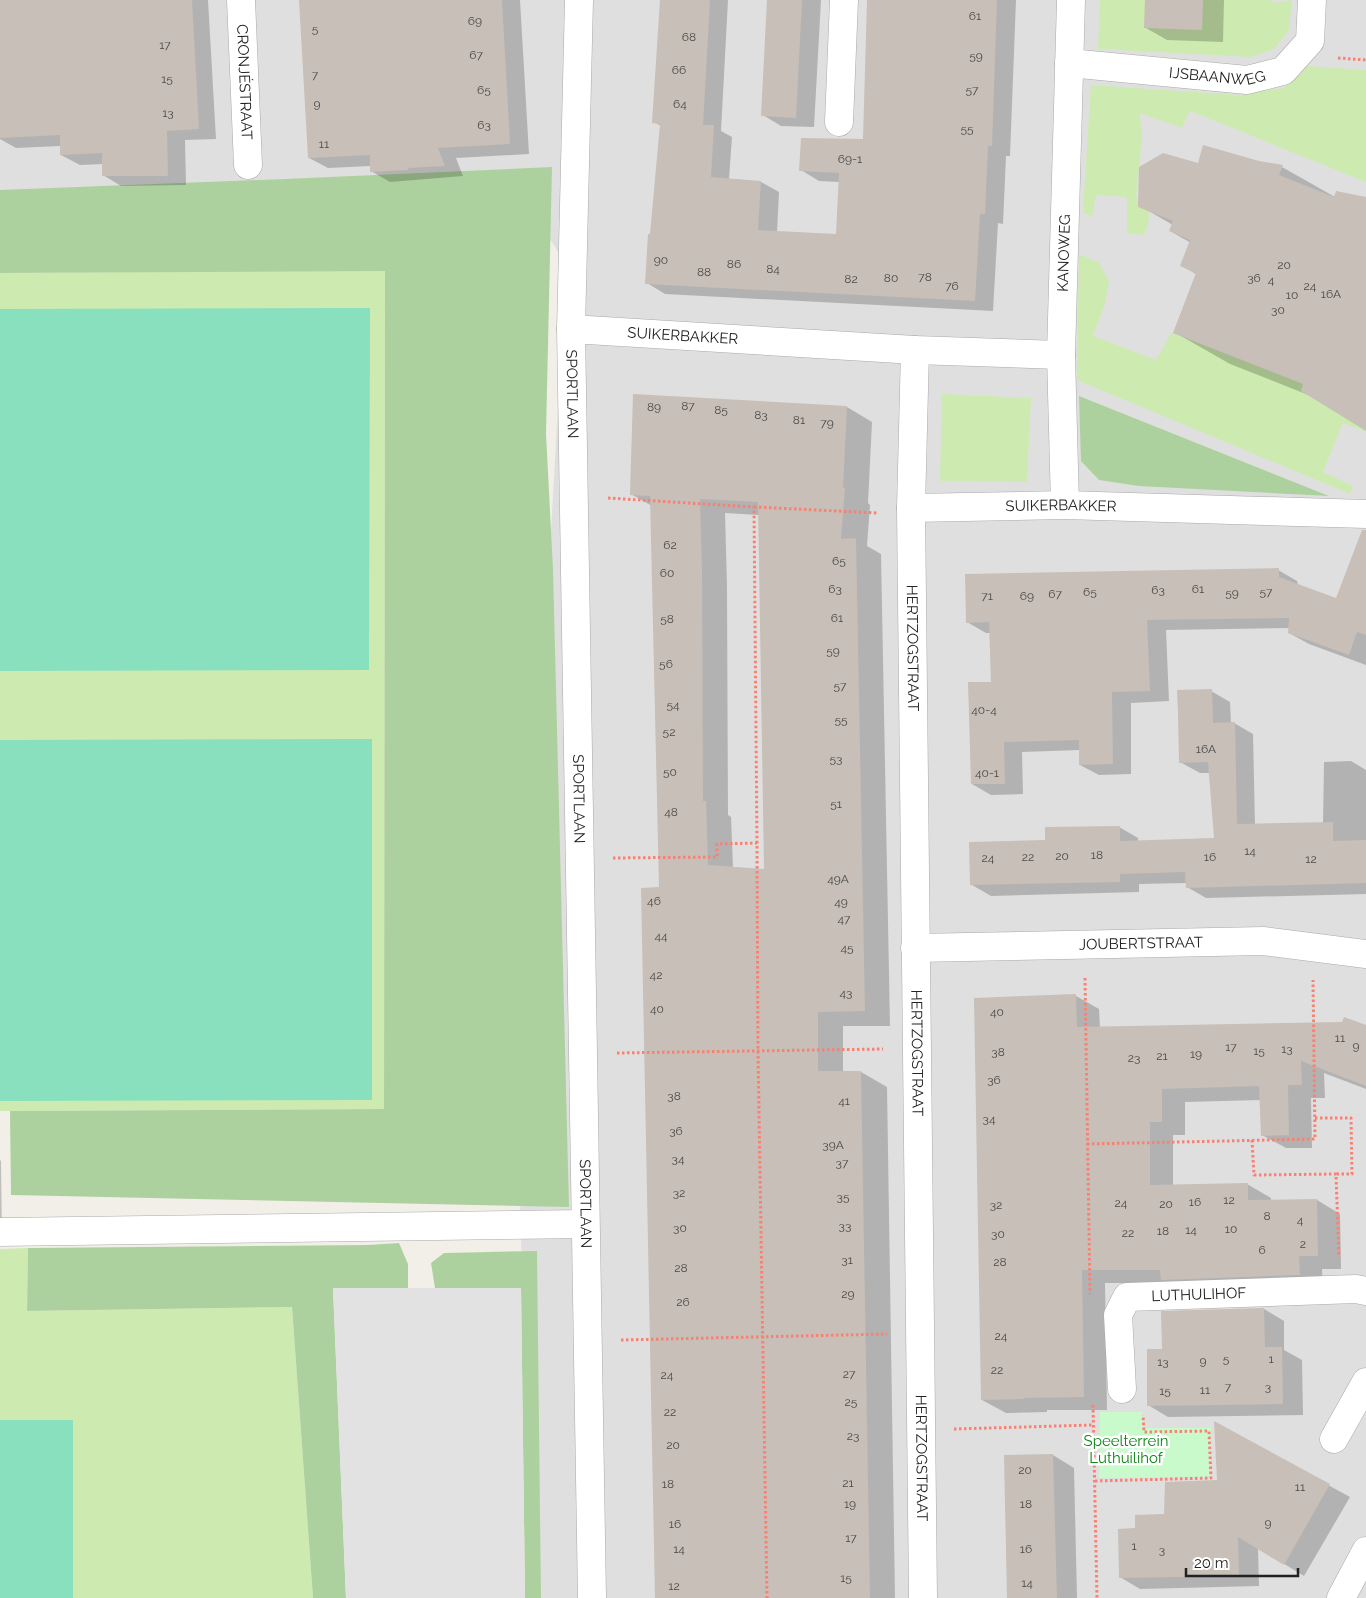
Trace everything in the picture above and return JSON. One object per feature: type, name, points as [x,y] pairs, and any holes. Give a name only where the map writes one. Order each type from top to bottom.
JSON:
[{"type":"street","name":"CRONJÉSTRAAT","points":[[241,0],[248,165]]},
{"type":"street","name":"SPORTLAAN","points":[[579,0],[571,330],[592,1598]]},
{"type":"street","points":[[839,122],[844,0]]},
{"type":"street","name":"KANOWEG","points":[[1065,506],[1061,355],[1071,0]]},
{"type":"street","name":"IJSBAANWEG","points":[[1069,63],[1247,80],[1274,74],[1283,71],[1310,41],[1312,0]]},
{"type":"street","name":"SUIKERBAKKER","points":[[571,330],[915,350],[1061,355]]},
{"type":"street","points":[[911,511],[915,350]]},
{"type":"street","name":"SUIKERBAKKER","points":[[911,511],[1065,506],[1366,514]]},
{"type":"street","name":"HERTZOGSTRAAT","points":[[911,511],[923,1598]]},
{"type":"street","name":"JOUBERTSTRAAT","points":[[915,948],[1263,941],[1366,954]]},
{"type":"street","points":[[0,1232],[585,1224]]},
{"type":"street","name":"LUTHULIHOF","points":[[1122,1389],[1118,1315],[1127,1297],[1353,1291]]},
{"type":"street","points":[[1334,1439],[1366,1382]]},
{"type":"street","points":[[1341,1598],[1366,1551]]},
{"type":"path","points":[[573,496],[754,507],[911,511]]},
{"type":"path","points":[[754,507],[758,1051],[767,1598]]},
{"type":"path","points":[[579,858],[717,857],[717,844],[757,843]]},
{"type":"path","points":[[1084,945],[1090,1296]]},
{"type":"path","points":[[1087,1144],[1315,1139],[1312,947]]},
{"type":"path","points":[[582,1054],[916,1048]]},
{"type":"path","points":[[1252,1140],[1254,1175],[1352,1174],[1351,1118],[1316,1118]]},
{"type":"path","points":[[1336,1174],[1353,1291]]},
{"type":"path","points":[[588,1341],[920,1333]]},
{"type":"path","points":[[1092,1401],[1098,1598]]},
{"type":"path","points":[[1093,1411],[1101,1410]]},
{"type":"path","points":[[1095,1481],[1211,1478],[1209,1431],[1144,1432],[1143,1410]]},
{"type":"path","points":[[921,1430],[1093,1424]]},
{"type":"shaded area","points":[[0,0],[1366,0],[1366,1598],[530,1598],[518,1118],[566,264],[539,222],[0,217]]},
{"type":"shaded area","points":[[333,1288],[521,1288],[525,1598],[346,1598]]},
{"type":"green space","points":[[1100,0],[1271,0],[1271,3],[1292,0],[1289,30],[1274,49],[1250,57],[1098,49]]},
{"type":"green space","points":[[1306,66],[1366,70],[1366,182],[1190,111],[1182,128],[1140,113],[1142,139],[1136,197],[1150,202],[1148,225],[1144,235],[1127,233],[1127,197],[1096,195],[1092,217],[1083,212],[1091,85],[1239,95],[1284,88]]},
{"type":"green space","points":[[552,167],[546,434],[553,569],[569,1207],[11,1195],[10,1111],[384,1109],[385,271],[0,273],[0,190]]},
{"type":"green space","points":[[1079,254],[1099,263],[1109,281],[1105,304],[1093,336],[1156,360],[1172,332],[1366,406],[1366,432],[1343,423],[1323,472],[1353,486],[1350,494],[1077,380]]},
{"type":"green space","points":[[385,270],[384,1109],[0,1111],[0,273]]},
{"type":"green space","points":[[370,308],[369,670],[0,671],[0,309]]},
{"type":"green space","points":[[942,394],[1031,398],[1027,482],[940,481]]},
{"type":"green space","points":[[1079,396],[1329,496],[1139,486],[1099,480],[1081,461]]},
{"type":"green space","points":[[372,739],[372,1100],[0,1101],[0,740]]},
{"type":"green space","points":[[399,1243],[408,1264],[408,1289],[333,1288],[346,1598],[313,1598],[292,1307],[27,1311],[28,1248],[368,1245]]},
{"type":"green space","points":[[28,1248],[27,1311],[292,1307],[313,1598],[0,1598],[0,1249]]},
{"type":"green space","points":[[537,1251],[541,1598],[525,1598],[521,1288],[435,1288],[431,1263],[444,1253]]},
{"type":"green space","name":"Speelterrein Luthuilihof","points":[[1100,1412],[1142,1412],[1143,1428],[1211,1428],[1209,1477],[1099,1478]]},
{"type":"green space","points":[[0,1420],[73,1420],[73,1598],[0,1598]]},
{"type":"building","points":[[0,0],[192,0],[199,129],[167,131],[168,176],[102,176],[102,153],[60,155],[60,135],[0,138]]},
{"type":"building","points":[[299,0],[502,0],[510,144],[438,148],[445,166],[408,168],[408,170],[370,172],[370,155],[308,158]]},
{"type":"building","points":[[660,0],[710,0],[703,125],[714,125],[711,177],[761,181],[758,230],[836,234],[839,173],[799,171],[801,138],[863,139],[867,0],[997,0],[992,146],[988,146],[985,214],[980,214],[975,301],[645,284],[648,234],[650,234],[660,124],[652,123]]},
{"type":"building","points":[[767,0],[802,0],[796,118],[761,116]]},
{"type":"building","points":[[1145,0],[1203,0],[1202,30],[1144,28]]},
{"type":"building","points":[[1203,145],[1259,161],[1283,165],[1279,175],[1334,197],[1336,191],[1366,197],[1366,431],[1301,391],[1303,384],[1173,333],[1196,273],[1180,266],[1190,240],[1169,231],[1173,221],[1138,207],[1139,167],[1163,153],[1198,163]]},
{"type":"building","points":[[633,394],[847,406],[843,488],[845,488],[841,539],[856,538],[865,1011],[818,1012],[818,1071],[861,1071],[870,1598],[655,1598],[641,888],[659,887],[650,496],[630,495]],"holes":[[[700,499],[758,502],[764,869],[708,865],[706,801],[703,801]]]},
{"type":"building","points":[[1362,530],[1366,530],[1366,635],[1357,632],[1349,655],[1288,633],[1289,618],[1147,620],[1150,691],[1112,692],[1113,764],[1079,765],[1079,740],[1004,742],[1005,784],[971,784],[968,682],[991,682],[989,622],[966,623],[965,574],[1279,568],[1279,577],[1336,598]]},
{"type":"building","points":[[1212,689],[1213,723],[1235,722],[1237,824],[1333,822],[1333,841],[1366,840],[1366,883],[1186,888],[1185,872],[1120,874],[1120,882],[970,885],[969,842],[1045,840],[1045,827],[1120,826],[1120,841],[1214,838],[1208,762],[1179,763],[1177,690]]},
{"type":"building","points":[[1076,994],[1077,1027],[1342,1022],[1344,1017],[1366,1025],[1366,1086],[1301,1061],[1302,1085],[1288,1085],[1289,1135],[1261,1136],[1259,1086],[1162,1089],[1162,1122],[1150,1122],[1150,1185],[1248,1183],[1248,1200],[1317,1199],[1318,1256],[1299,1256],[1300,1275],[1161,1280],[1160,1270],[1082,1270],[1084,1397],[981,1400],[974,998]]},
{"type":"building","points":[[1264,1308],[1265,1347],[1282,1347],[1283,1404],[1147,1406],[1147,1349],[1162,1349],[1161,1311]]},
{"type":"building","points":[[1214,1421],[1330,1484],[1284,1565],[1238,1537],[1239,1576],[1119,1578],[1118,1529],[1135,1528],[1135,1515],[1164,1514],[1165,1482],[1217,1480]]},
{"type":"building","points":[[1053,1454],[1057,1598],[1007,1598],[1004,1455]]}]
